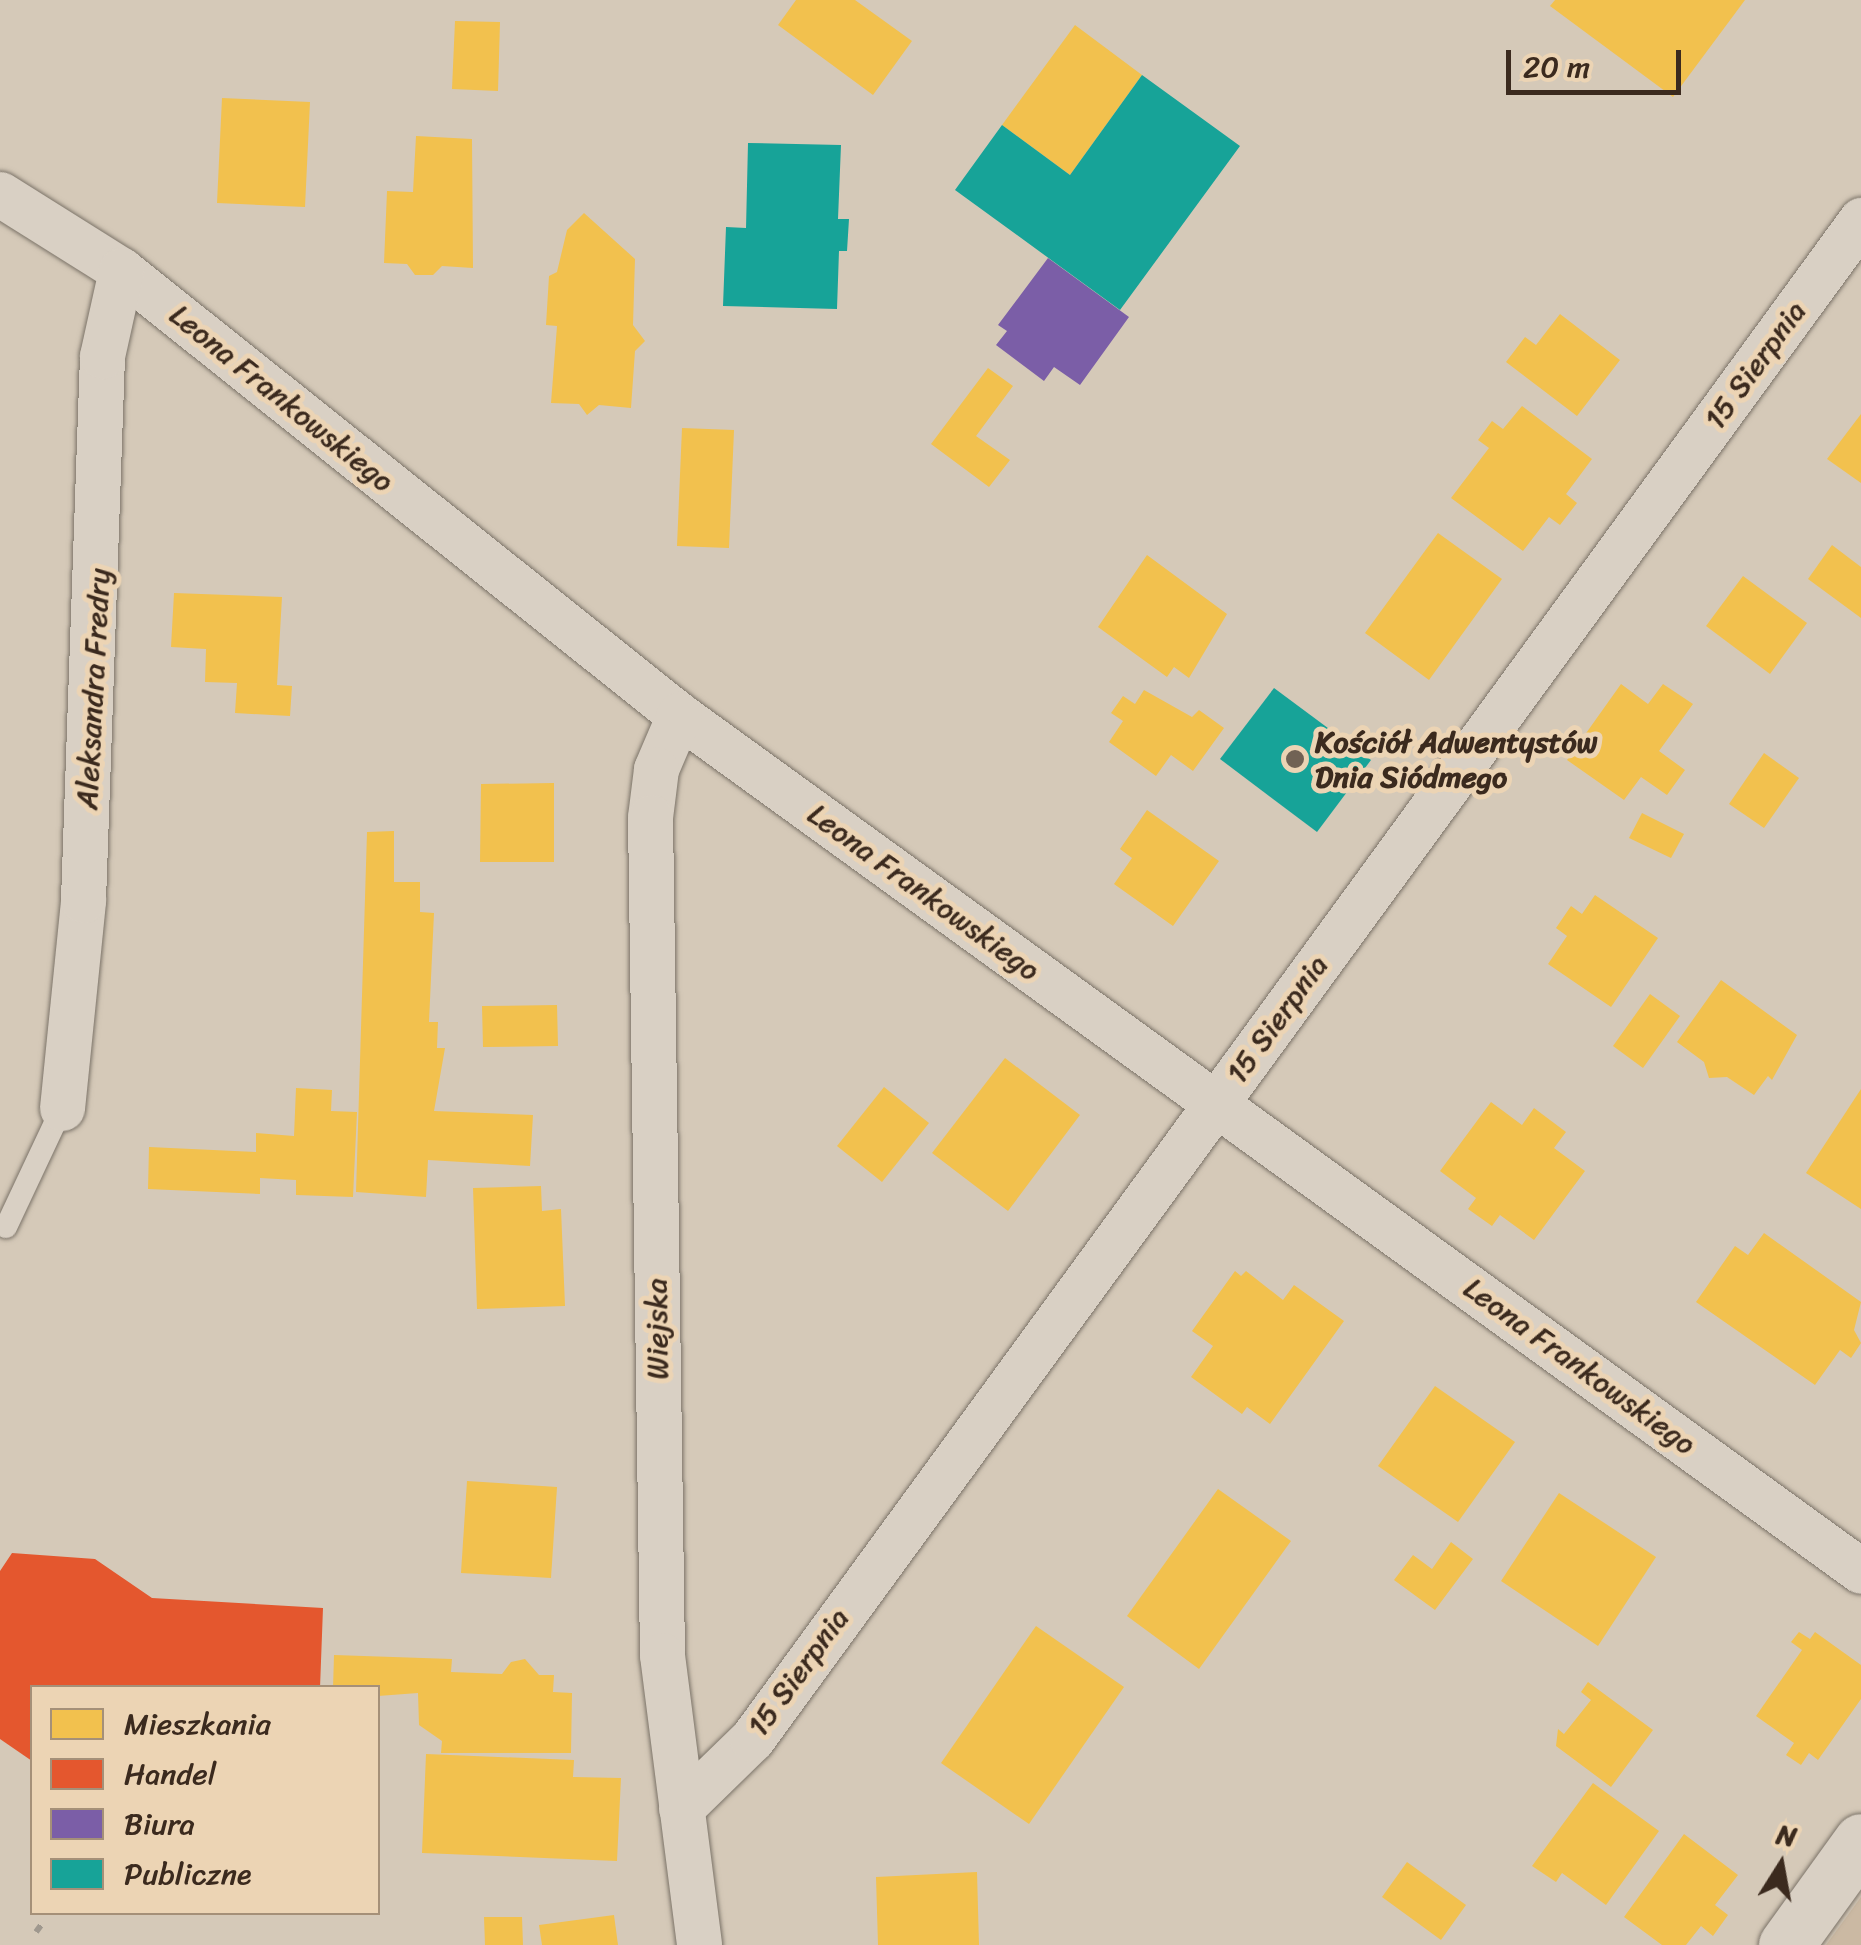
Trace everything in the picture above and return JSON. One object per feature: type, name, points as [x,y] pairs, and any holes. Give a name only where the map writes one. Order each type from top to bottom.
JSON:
[{"type":"street","name":"Leona Frankowskiego","points":[[0,194],[121,270],[680,715],[1861,1572]]},
{"type":"street","name":"15 Sierpnia","points":[[681,1808],[752,1739],[1861,220]]},
{"type":"street","name":"Aleksandra Fredry","points":[[62,1108],[83,900],[102,356],[121,270]]},
{"type":"street","name":"Wiejska","points":[[680,715],[656,770],[650,817],[662,1655],[699,1945]]},
{"type":"street","points":[[1786,1945],[1861,1841]]},
{"type":"lane","points":[[6,1227],[62,1108]]},
{"type":"path","points":[[36,1932],[44,1921]]},
{"type":"shaded area","points":[[1861,1897],[1861,1945],[1826,1945]]},
{"type":"building: Mieszkania","points":[[796,0],[855,0],[912,41],[873,95],[778,25]]},
{"type":"building: Mieszkania","points":[[1555,0],[1745,0],[1673,97],[1550,6]]},
{"type":"building: Mieszkania","points":[[455,21],[500,22],[498,91],[452,89]]},
{"type":"building: Mieszkania","points":[[1075,25],[1142,75],[1070,175],[1002,125]]},
{"type":"building: Mieszkania","points":[[222,98],[310,102],[305,207],[217,203]]},
{"type":"building: Mieszkania","points":[[416,136],[472,139],[473,268],[442,266],[433,275],[415,275],[407,264],[384,263],[387,191],[413,192]]},
{"type":"building: Mieszkania","points":[[584,213],[635,259],[633,325],[645,341],[635,351],[631,408],[599,405],[587,415],[579,404],[551,403],[557,326],[546,325],[549,276],[557,272],[567,230]]},
{"type":"building: Mieszkania","points":[[1560,314],[1620,360],[1577,416],[1506,362],[1525,337],[1536,345]]},
{"type":"building: Mieszkania","points":[[988,368],[1013,386],[976,436],[1010,460],[989,487],[931,444]]},
{"type":"building: Mieszkania","points":[[1522,406],[1592,459],[1566,494],[1577,503],[1560,525],[1549,517],[1523,551],[1451,498],[1489,448],[1478,440],[1492,421],[1503,429]]},
{"type":"building: Mieszkania","points":[[1861,414],[1861,483],[1827,459]]},
{"type":"building: Mieszkania","points":[[682,428],[734,430],[729,548],[677,546]]},
{"type":"building: Mieszkania","points":[[1438,533],[1502,579],[1429,680],[1365,633]]},
{"type":"building: Mieszkania","points":[[1832,545],[1861,567],[1861,618],[1808,579]]},
{"type":"building: Mieszkania","points":[[1147,555],[1227,614],[1189,678],[1174,667],[1167,677],[1098,627]]},
{"type":"building: Mieszkania","points":[[1743,576],[1807,623],[1770,674],[1706,626]]},
{"type":"building: Mieszkania","points":[[174,593],[282,597],[277,685],[292,686],[290,716],[235,713],[237,683],[205,682],[206,649],[171,647]]},
{"type":"building: Mieszkania","points":[[1621,684],[1648,704],[1663,684],[1693,704],[1659,751],[1685,770],[1667,795],[1641,777],[1624,800],[1567,760]]},
{"type":"building: Mieszkania","points":[[1144,690],[1192,717],[1199,710],[1224,728],[1193,771],[1171,755],[1156,776],[1109,742],[1123,721],[1111,713],[1123,696],[1135,704]]},
{"type":"building: Mieszkania","points":[[1764,753],[1799,778],[1764,828],[1729,804]]},
{"type":"building: Mieszkania","points":[[554,783],[554,862],[480,862],[481,784]]},
{"type":"building: Mieszkania","points":[[1147,810],[1219,861],[1173,926],[1114,884],[1132,858],[1120,849]]},
{"type":"building: Mieszkania","points":[[1642,813],[1684,834],[1671,858],[1629,838]]},
{"type":"building: Mieszkania","points":[[394,831],[394,882],[420,882],[420,912],[434,913],[429,1022],[438,1022],[437,1048],[445,1048],[434,1111],[533,1115],[530,1166],[428,1160],[426,1197],[356,1192],[367,832]]},
{"type":"building: Mieszkania","points":[[1595,895],[1658,938],[1611,1007],[1548,964],[1567,936],[1556,928],[1571,906],[1582,914]]},
{"type":"building: Mieszkania","points":[[1721,980],[1797,1035],[1772,1080],[1768,1076],[1754,1095],[1727,1077],[1709,1078],[1704,1062],[1677,1042]]},
{"type":"building: Mieszkania","points":[[1650,994],[1680,1016],[1643,1068],[1613,1046]]},
{"type":"building: Mieszkania","points":[[557,1005],[558,1046],[483,1047],[482,1006]]},
{"type":"building: Mieszkania","points":[[1005,1058],[1080,1115],[1008,1211],[932,1153]]},
{"type":"building: Mieszkania","points":[[884,1087],[929,1123],[882,1182],[837,1146]]},
{"type":"building: Mieszkania","points":[[296,1088],[332,1090],[331,1111],[357,1112],[353,1197],[296,1195],[296,1180],[260,1178],[260,1194],[148,1189],[149,1147],[256,1152],[256,1133],[294,1136]]},
{"type":"building: Mieszkania","points":[[1861,1089],[1861,1209],[1806,1173]]},
{"type":"building: Mieszkania","points":[[1491,1102],[1522,1125],[1534,1108],[1566,1132],[1554,1148],[1585,1171],[1534,1240],[1500,1215],[1492,1226],[1468,1209],[1476,1198],[1440,1171]]},
{"type":"building: Mieszkania","points":[[541,1186],[542,1211],[561,1209],[565,1306],[477,1309],[473,1188]]},
{"type":"building: Mieszkania","points":[[1764,1233],[1861,1302],[1854,1330],[1861,1343],[1851,1358],[1840,1350],[1815,1385],[1696,1302],[1735,1246],[1748,1255]]},
{"type":"building: Mieszkania","points":[[1235,1271],[1241,1276],[1246,1271],[1283,1300],[1294,1285],[1344,1321],[1270,1424],[1247,1407],[1242,1414],[1191,1377],[1213,1346],[1192,1331]]},
{"type":"building: Mieszkania","points":[[1435,1386],[1515,1442],[1458,1522],[1378,1466]]},
{"type":"building: Mieszkania","points":[[467,1481],[557,1487],[551,1578],[461,1573]]},
{"type":"building: Mieszkania","points":[[1218,1489],[1291,1541],[1199,1669],[1127,1616]]},
{"type":"building: Mieszkania","points":[[1559,1493],[1656,1557],[1598,1646],[1501,1581]]},
{"type":"building: Mieszkania","points":[[1451,1542],[1473,1559],[1435,1610],[1394,1580],[1413,1555],[1432,1569]]},
{"type":"building: Mieszkania","points":[[1036,1626],[1124,1687],[1029,1824],[941,1763]]},
{"type":"building: Mieszkania","points":[[1799,1632],[1810,1639],[1815,1632],[1861,1665],[1861,1699],[1818,1760],[1809,1753],[1801,1765],[1786,1755],[1794,1743],[1756,1716],[1802,1650],[1791,1642]]},
{"type":"building: Mieszkania","points":[[334,1655],[452,1659],[451,1672],[502,1674],[511,1662],[525,1659],[539,1675],[554,1675],[553,1692],[572,1693],[571,1753],[441,1753],[442,1741],[419,1725],[418,1693],[380,1696],[380,1685],[333,1685]]},
{"type":"building: Mieszkania","points":[[1588,1682],[1653,1730],[1611,1787],[1556,1746],[1558,1729],[1564,1734],[1591,1700],[1581,1692]]},
{"type":"building: Mieszkania","points":[[426,1754],[574,1760],[573,1777],[621,1778],[617,1861],[422,1853]]},
{"type":"building: Mieszkania","points":[[1593,1783],[1659,1831],[1606,1905],[1562,1873],[1556,1882],[1532,1866]]},
{"type":"building: Mieszkania","points":[[1684,1834],[1738,1875],[1715,1905],[1728,1915],[1713,1936],[1701,1926],[1686,1945],[1662,1945],[1624,1917]]},
{"type":"building: Mieszkania","points":[[1407,1862],[1466,1905],[1441,1940],[1382,1897]]},
{"type":"building: Mieszkania","points":[[977,1872],[979,1945],[878,1945],[876,1877]]},
{"type":"building: Mieszkania","points":[[614,1915],[618,1945],[542,1945],[539,1925]]},
{"type":"building: Mieszkania","points":[[484,1917],[522,1917],[523,1945],[485,1945]]},
{"type":"building: Handel","points":[[12,1553],[95,1559],[152,1598],[323,1608],[320,1685],[30,1685],[30,1760],[0,1739],[0,1571]]},
{"type":"building: Biura","points":[[1048,258],[1129,317],[1080,385],[1054,367],[1044,381],[996,345],[1007,331],[998,325]]},
{"type":"building: Publiczne","points":[[1142,75],[1240,146],[1120,310],[955,190],[1002,125],[1070,175]]},
{"type":"building: Publiczne","points":[[748,143],[841,145],[838,219],[849,219],[847,251],[839,251],[837,309],[723,306],[726,227],[746,228]]},
{"type":"building: Publiczne","name":"Kościół Adwentystów Dnia Siódmego","points":[[1274,688],[1371,760],[1317,832],[1220,759]]},
{"type":"place","name":"Kościół Adwentystów Dnia Siódmego","points":[[1295,759]]}]
